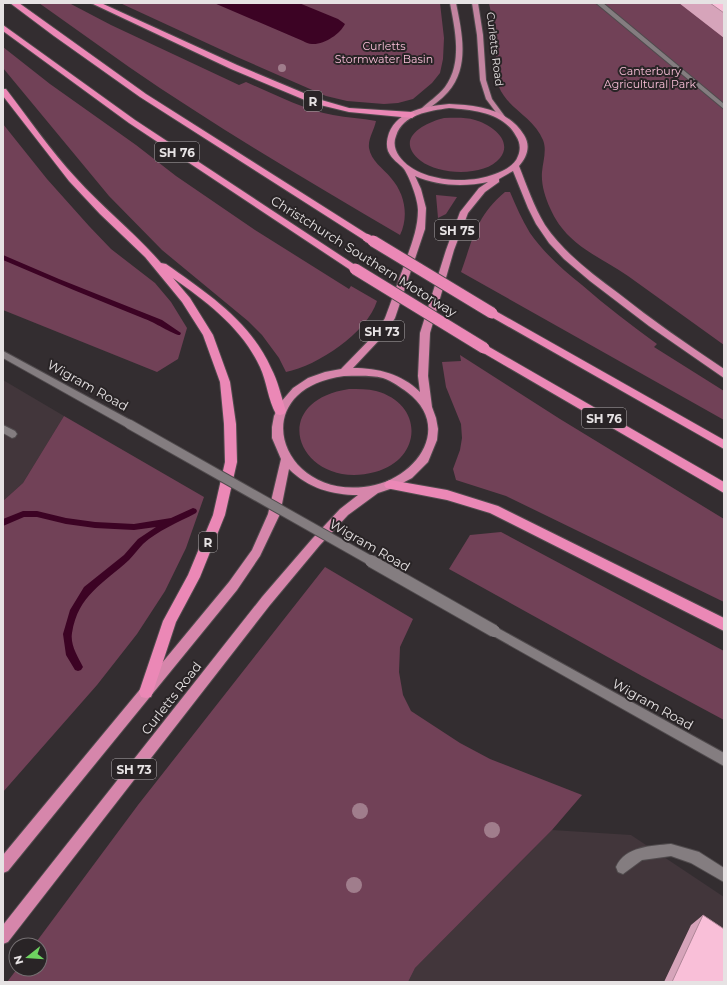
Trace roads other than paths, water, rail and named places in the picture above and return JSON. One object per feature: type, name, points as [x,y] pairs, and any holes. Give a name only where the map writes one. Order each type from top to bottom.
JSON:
[{"type":"highway","name":"Christchurch Southern Motorway","points":[[14,3],[97,63],[179,119],[367,238],[492,313],[724,445]]},
{"type":"highway","name":"R","points":[[95,3],[234,68],[315,101],[349,110],[412,115]]},
{"type":"highway","name":"Christchurch Southern Motorway","points":[[3,27],[112,108],[355,269],[484,348],[724,488]]},
{"type":"highway","name":"R","points":[[3,90],[18,112],[72,179],[103,212],[148,255],[186,300],[208,335],[225,382],[230,424],[231,462],[219,515],[194,577],[170,621],[146,692]]},
{"type":"highway","points":[[422,111],[449,106],[464,107],[491,113],[503,118]]},
{"type":"highway","name":"SH 75","points":[[405,279],[421,229],[422,208],[417,189],[408,169],[394,155],[391,148],[391,140],[397,126],[412,115],[422,111]]},
{"type":"highway","name":"SH 75","points":[[436,298],[464,212],[482,190],[515,166],[521,158],[524,149],[523,141],[513,125],[503,118]]},
{"type":"highway","points":[[515,166],[534,213],[546,232],[557,245],[593,279],[637,314],[724,374]]},
{"type":"highway","points":[[408,169],[422,176],[439,181],[458,183],[476,182],[501,176]]},
{"type":"highway","points":[[148,255],[211,302],[240,329],[263,361],[280,411]]},
{"type":"highway","name":"SH 73","points":[[344,372],[381,333],[390,318],[405,279]]},
{"type":"highway","name":"SH 73","points":[[375,489],[390,485],[410,474],[425,459],[432,442],[433,424],[427,406],[423,376],[423,351],[425,333],[436,298]]},
{"type":"highway","points":[[375,489],[355,491],[334,489],[314,482],[298,472],[286,460],[278,444],[276,427],[280,411],[290,397],[305,385],[323,376],[344,372],[369,372],[393,378],[413,390],[427,406]]},
{"type":"highway","name":"Curletts Road","points":[[3,866],[233,586],[256,553],[274,514],[286,460]]},
{"type":"highway","points":[[390,485],[447,495],[494,509],[724,625]]},
{"type":"highway","name":"Curletts Road","points":[[3,937],[266,601],[316,542],[340,517],[375,489]]},
{"type":"main road","name":"SH 75","points":[[422,111],[449,86],[456,72],[459,45],[453,3]]},
{"type":"main road","name":"Curletts Road","points":[[475,3],[480,35],[483,80],[489,99],[503,118]]},
{"type":"main road","points":[[599,3],[724,108]]},
{"type":"main road","name":"Wigram Road","points":[[3,354],[724,760]]},
{"type":"main road","points":[[623,867],[639,854],[670,850],[694,857],[724,876]]},
{"type":"waterway","points":[[3,257],[57,281],[160,322],[178,333]]},
{"type":"waterway","points":[[3,523],[23,514],[37,514],[66,521],[95,525],[134,527],[172,521],[193,511]]},
{"type":"waterway","points":[[78,667],[71,655],[67,634],[73,613],[87,590],[127,557],[141,541],[168,523]]},
{"type":"park label","name":"Curletts Stormwater Basin","points":[[384,52]]},
{"type":"park label","name":"Canterbury Agricultural Park","points":[[650,77]]}]
